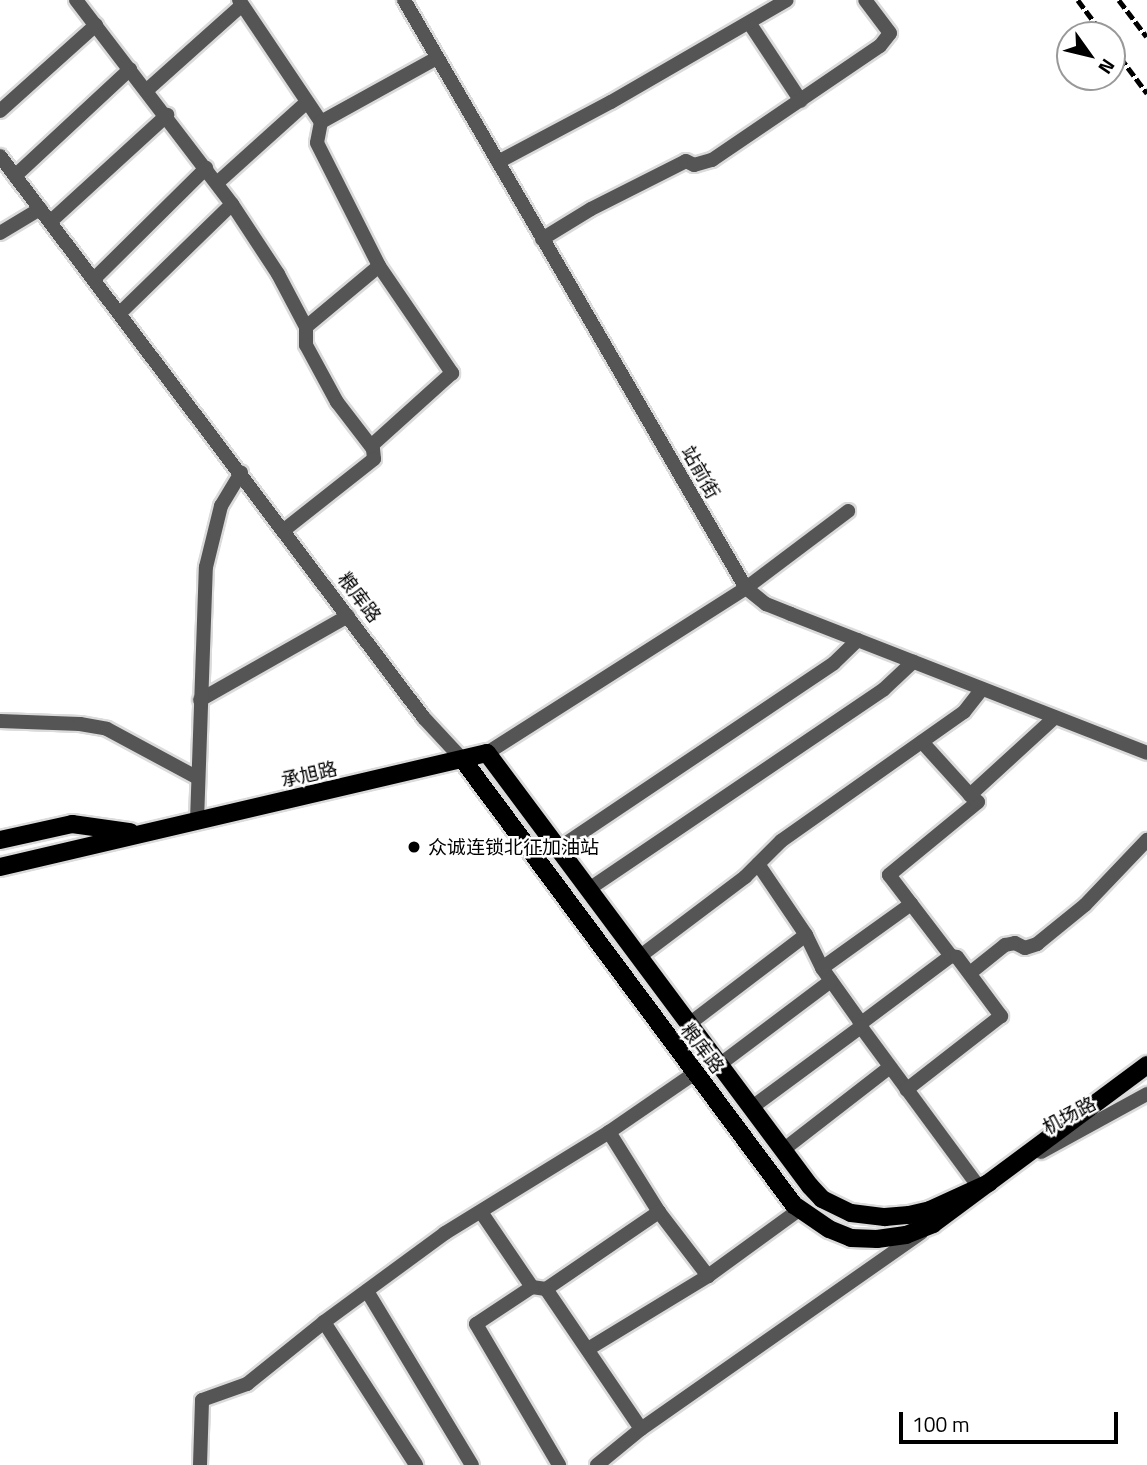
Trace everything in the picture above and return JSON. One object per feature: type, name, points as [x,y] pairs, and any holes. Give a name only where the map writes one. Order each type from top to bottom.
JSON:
[{"type":"main road","name":"承旭路","points":[[0,867],[487,753]]},
{"type":"main road","name":"粮库路","points":[[487,753],[751,1108],[822,1199],[851,1213],[909,1215],[930,1210],[984,1185]]},
{"type":"main road","name":"粮库路","points":[[463,760],[799,1210],[829,1229],[851,1237],[877,1239],[906,1235],[933,1224],[984,1185]]},
{"type":"main road","name":"承旭路","points":[[0,840],[72,824],[141,834]]},
{"type":"main road","points":[[984,1185],[1147,1065]]},
{"type":"street","points":[[76,0],[232,204],[278,274],[306,327],[306,345],[337,402],[370,446],[373,459],[284,530]]},
{"type":"street","name":"站前街","points":[[404,0],[746,588],[766,604],[1147,752]]},
{"type":"street","points":[[498,162],[750,24],[787,0]]},
{"type":"street","points":[[542,239],[591,209],[686,161],[694,165],[712,160],[880,46],[890,33],[865,0]]},
{"type":"street","points":[[146,90],[240,2],[296,81],[306,103],[321,122],[317,143],[379,266],[452,373],[370,446]]},
{"type":"street","points":[[750,24],[801,101]]},
{"type":"street","points":[[0,111],[96,25]]},
{"type":"street","points":[[321,122],[438,58]]},
{"type":"street","points":[[15,176],[130,69]]},
{"type":"street","points":[[218,183],[306,103]]},
{"type":"street","points":[[50,222],[167,116]]},
{"type":"street","name":"粮库路","points":[[0,156],[424,718],[463,760]]},
{"type":"street","points":[[94,279],[206,168]]},
{"type":"street","points":[[120,313],[232,204]]},
{"type":"street","points":[[0,233],[40,209]]},
{"type":"street","points":[[306,327],[379,266]]},
{"type":"street","points":[[197,821],[206,567],[221,506],[241,472]]},
{"type":"street","points":[[487,753],[746,588],[848,511]]},
{"type":"street","points":[[200,699],[348,616]]},
{"type":"street","points":[[559,848],[834,663],[858,640]]},
{"type":"street","points":[[589,889],[884,689],[913,662]]},
{"type":"street","points":[[639,957],[758,864],[792,832],[964,712],[982,689]]},
{"type":"street","points":[[970,795],[1055,717]]},
{"type":"street","points":[[0,721],[80,724],[107,729],[198,778]]},
{"type":"street","points":[[906,1090],[1001,1016],[970,973],[957,957],[951,956],[889,875],[978,802],[922,742]]},
{"type":"street","points":[[970,973],[1005,945],[1015,943],[1025,948],[1038,944],[1085,905],[1144,848]]},
{"type":"street","points":[[758,864],[806,935],[822,968],[860,1025],[906,1090],[984,1185]]},
{"type":"street","points":[[822,968],[911,904]]},
{"type":"street","points":[[689,1024],[806,935]]},
{"type":"street","points":[[751,1108],[951,956]]},
{"type":"street","points":[[719,1065],[831,981]]},
{"type":"street","points":[[783,1150],[890,1067]]},
{"type":"street","points":[[200,1465],[202,1401],[247,1384],[324,1322],[445,1233],[609,1132],[695,1073]]},
{"type":"street","points":[[1123,1082],[1143,1097]]},
{"type":"street","name":"机场路","points":[[1007,1169],[1143,1097]]},
{"type":"street","points":[[609,1132],[659,1212],[708,1276]]},
{"type":"street","points":[[587,1349],[708,1276],[799,1210]]},
{"type":"street","points":[[481,1212],[587,1349],[641,1429]]},
{"type":"street","points":[[559,1465],[476,1324],[539,1288],[659,1212]]},
{"type":"street","points":[[597,1465],[641,1429],[933,1224]]},
{"type":"street","points":[[367,1291],[472,1465]]},
{"type":"street","points":[[324,1322],[416,1465]]},
{"type":"railway","points":[[1078,0],[1094,21]]},
{"type":"railway","points":[[1119,0],[1147,37]]},
{"type":"railway","points":[[1126,65],[1147,93]]},
{"type":"place","name":"众诚连锁北征加油站","points":[[414,847]]}]
